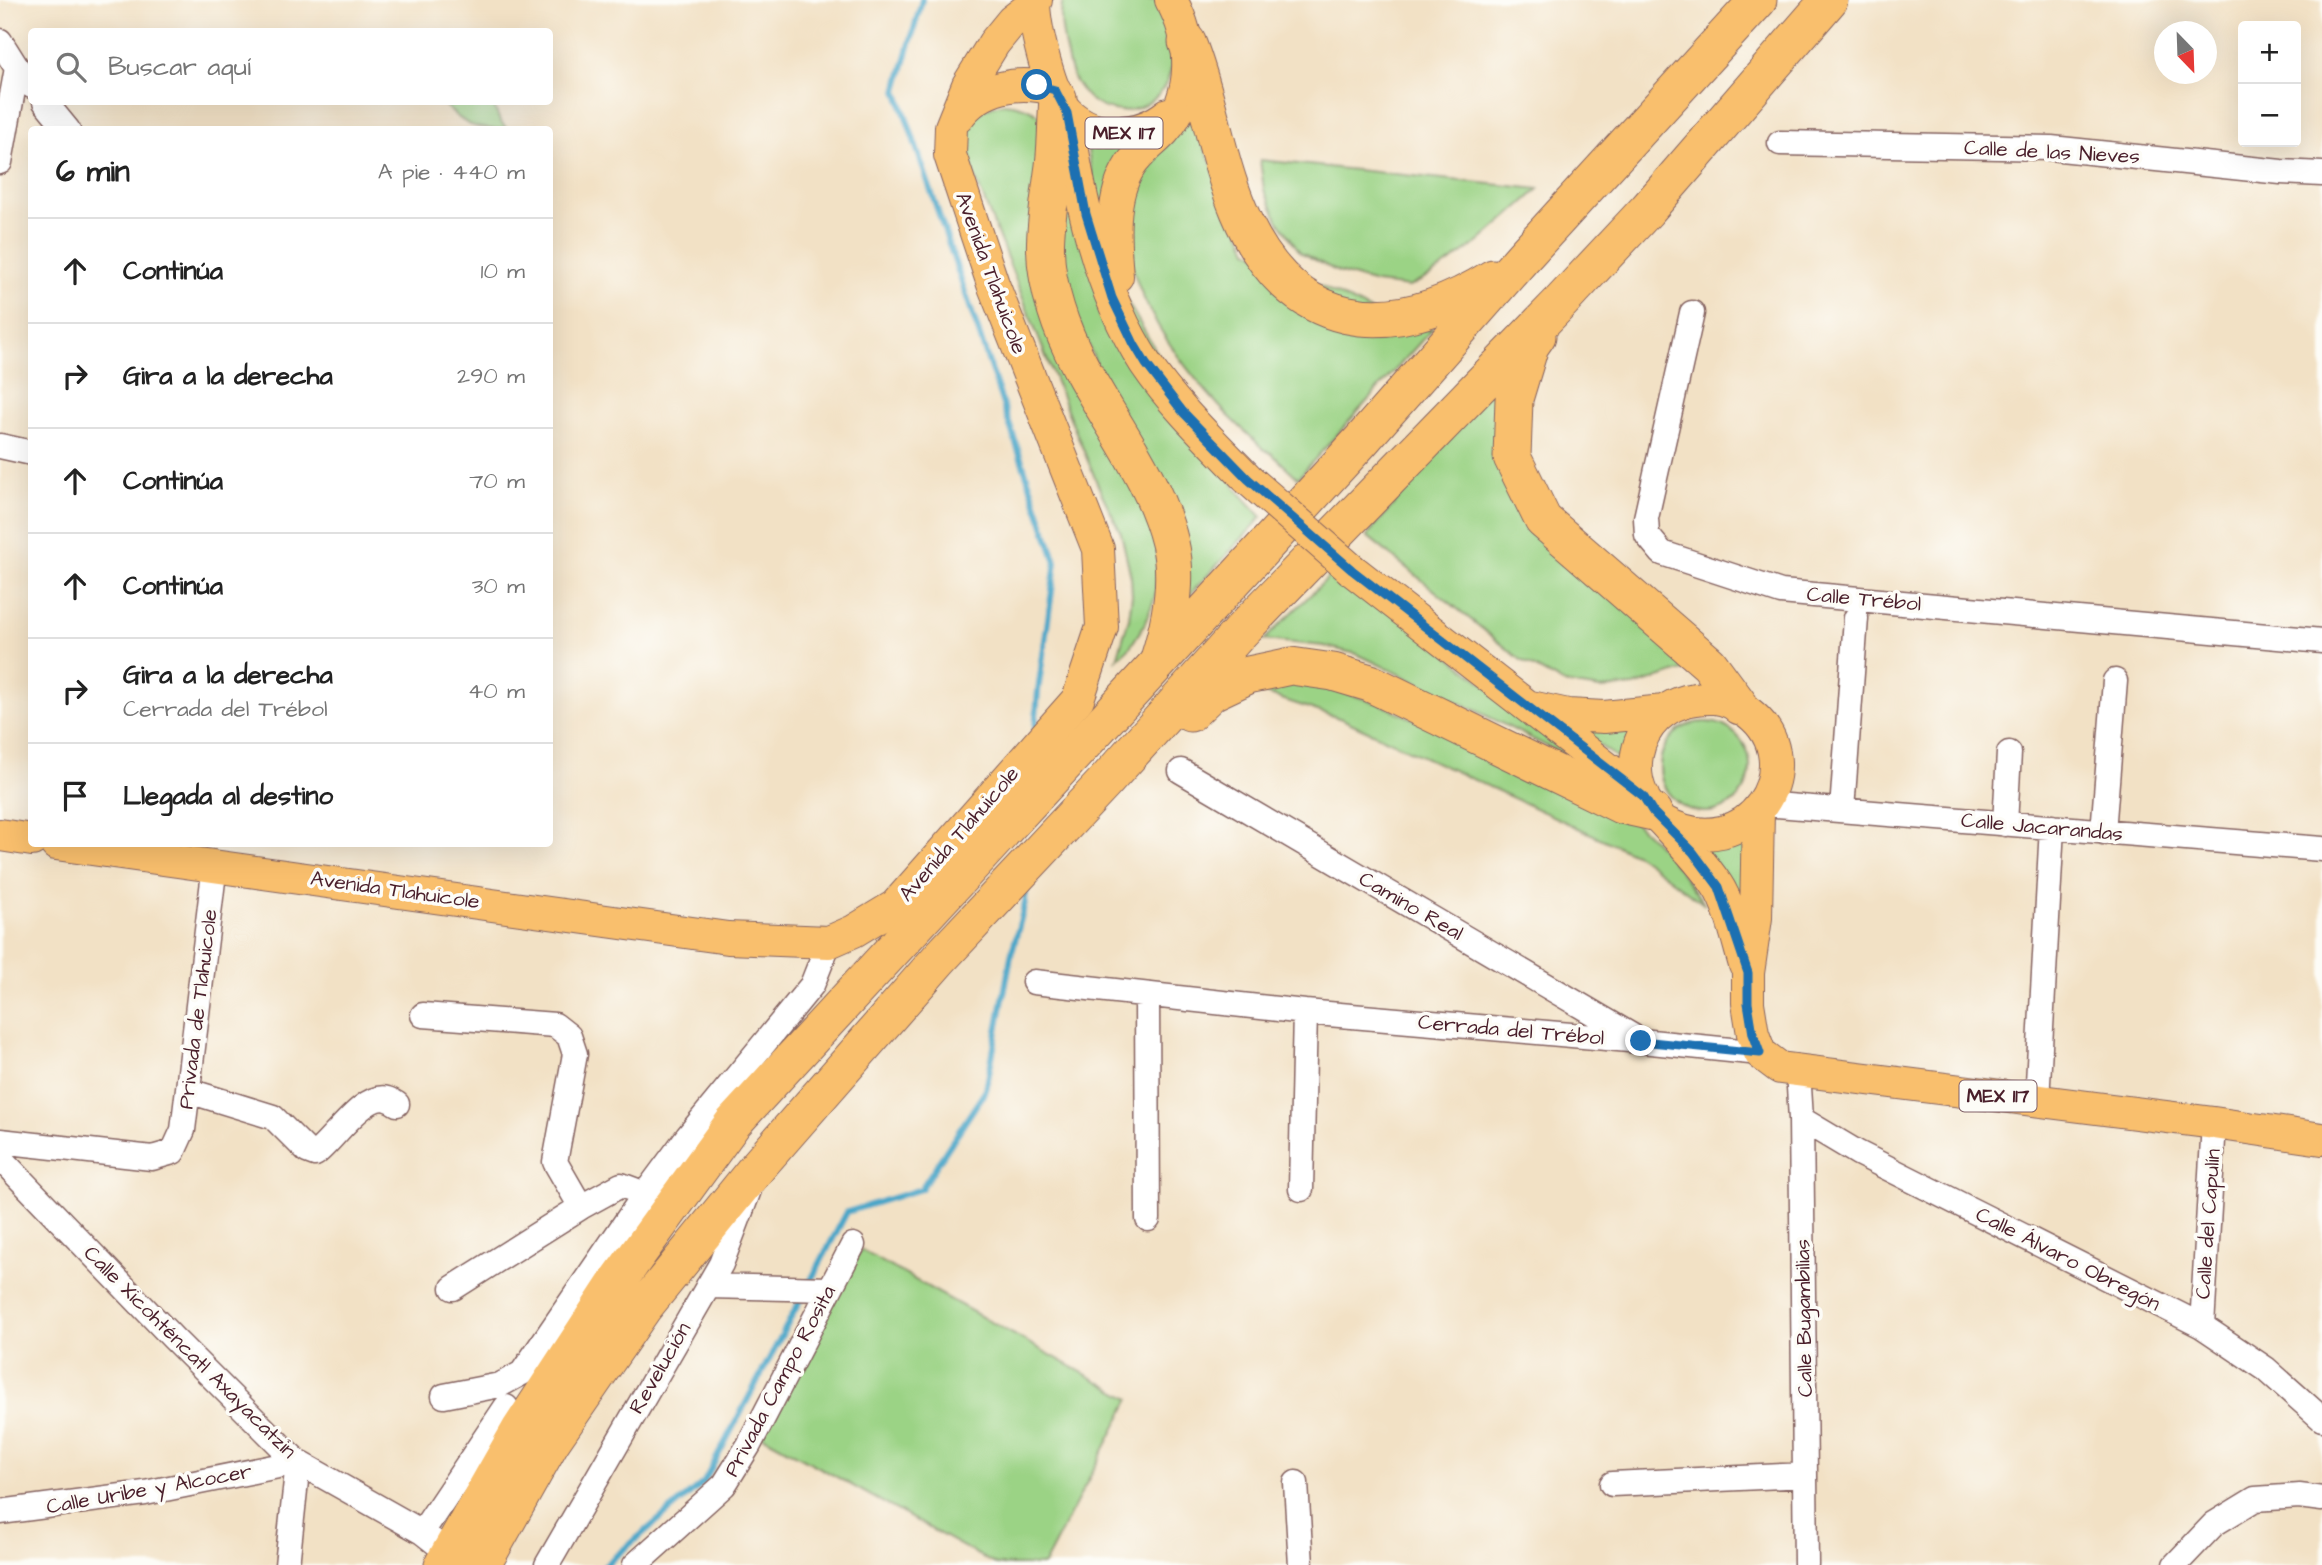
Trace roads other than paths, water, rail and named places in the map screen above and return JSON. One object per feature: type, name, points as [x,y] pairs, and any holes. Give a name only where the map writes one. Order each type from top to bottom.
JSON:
[{"type":"highway","points":[[434,1547],[520,1430],[615,1285],[733,1124],[1158,663],[1361,440],[1522,257],[1758,0]]},
{"type":"highway","points":[[482,1565],[551,1443],[643,1308],[759,1165],[939,959],[1105,782],[1241,631],[1647,210],[1829,0]]},
{"type":"highway","points":[[1187,42],[1199,71],[1239,212],[1264,255],[1281,277],[1314,302],[1332,311],[1370,318],[1389,318],[1412,313],[1480,287],[1522,257]]},
{"type":"highway","points":[[1060,100],[1044,241],[1047,272],[1064,333],[1132,455],[1149,489],[1170,544],[1172,599],[1167,632],[1158,663]]},
{"type":"highway","points":[[1560,303],[1530,346],[1514,399],[1512,457],[1543,520],[1709,664],[1740,706]]},
{"type":"highway","points":[[1105,782],[1154,749],[1212,692],[1248,675],[1291,666],[1333,672],[1370,683],[1621,805],[1653,810]]},
{"type":"main road","name":"MEX 117","points":[[1123,322],[1116,273],[1117,201],[1130,166],[1173,119],[1186,90],[1189,58],[1187,42],[1171,0]]},
{"type":"main road","name":"MEX 117","points":[[1035,2],[1035,19],[1047,68],[1060,100],[1086,214],[1123,322],[1146,364],[1183,412],[1248,479],[1352,570],[1653,810],[1691,834],[1720,833],[1734,828],[1760,807],[1771,787],[1773,750],[1766,733],[1755,718],[1740,706],[1721,699],[1702,697],[1682,701],[1664,711],[1652,722],[1643,735],[1636,765],[1653,810],[1693,852],[1719,887],[1748,973]]},
{"type":"main road","name":"MEX 117","points":[[951,127],[968,85],[994,43],[1012,22],[1035,2]]},
{"type":"main road","name":"MEX 117","points":[[951,127],[971,102],[995,89],[1024,84],[1060,100],[1081,122],[1114,132],[1136,131],[1149,127],[1171,112],[1186,90]]},
{"type":"main road","name":"Avenida Tlahuicole","points":[[89,847],[728,938],[829,942],[854,931],[895,906],[1078,699],[1102,626],[1098,549],[972,226],[950,155],[951,127]]},
{"type":"main road","name":"MEX 117","points":[[1523,705],[1568,715],[1604,717],[1664,711]]},
{"type":"main road","name":"MEX 117","points":[[1760,807],[1756,918],[1748,973],[1748,1003],[1753,1034],[1760,1053],[1780,1068],[2322,1139]]},
{"type":"main road","points":[[0,835],[28,840]]},
{"type":"street","points":[[0,41],[24,77],[0,162]]},
{"type":"street","points":[[47,105],[65,126]]},
{"type":"street","name":"Calle de las Nieves","points":[[1780,143],[2051,148],[2322,174]]},
{"type":"street","name":"Calle Trébol","points":[[1692,313],[1646,518],[1647,535],[1662,553],[1781,592],[2322,641]]},
{"type":"street","points":[[0,446],[28,452]]},
{"type":"street","points":[[1842,810],[1856,618]]},
{"type":"street","points":[[2103,832],[2115,681]]},
{"type":"street","points":[[2005,824],[2009,753]]},
{"type":"street","name":"Camino Real","points":[[1181,771],[1641,1041]]},
{"type":"street","name":"Calle Jacarandas","points":[[1760,807],[1842,810],[2322,849]]},
{"type":"street","points":[[2037,1101],[2052,827]]},
{"type":"street","name":"Privada de Tlahuicole","points":[[0,1141],[152,1158],[173,1152],[183,1130],[189,1091],[215,864]]},
{"type":"street","points":[[444,1396],[500,1384],[522,1373],[688,1136],[812,985],[829,942]]},
{"type":"street","name":"Cerrada del Trébol","points":[[1034,982],[1305,1012],[1760,1053]]},
{"type":"street","points":[[1147,995],[1148,1219]]},
{"type":"street","points":[[1301,1189],[1305,1012]]},
{"type":"street","points":[[423,1015],[555,1025],[569,1036],[575,1054],[555,1162],[581,1207]]},
{"type":"street","name":"Calle Bugambilias","points":[[1798,1071],[1801,1119],[1806,1565]]},
{"type":"street","points":[[189,1091],[273,1117],[307,1151],[315,1154],[361,1108],[373,1100],[386,1098],[397,1104]]},
{"type":"street","name":"Calle Álvaro Obregón","points":[[1801,1119],[1858,1153],[2202,1326],[2266,1369],[2322,1419]]},
{"type":"street","name":"Calle del Capulín","points":[[2202,1326],[2214,1123]]},
{"type":"street","name":"Calle Xicohténcatl Axayacatzin","points":[[0,1158],[173,1338],[298,1462],[434,1547]]},
{"type":"street","name":"Revelución","points":[[547,1565],[720,1264],[759,1165]]},
{"type":"street","points":[[453,1288],[581,1207],[621,1185],[645,1194]]},
{"type":"street","name":"Privada Campo Rosita","points":[[635,1565],[724,1485],[749,1445],[853,1245]]},
{"type":"street","points":[[708,1286],[830,1289]]},
{"type":"street","points":[[434,1547],[506,1408]]},
{"type":"street","points":[[287,1565],[298,1462]]},
{"type":"street","name":"Calle Uribe y Alcocer","points":[[0,1513],[145,1493],[298,1462]]},
{"type":"street","points":[[1612,1484],[1805,1475]]},
{"type":"street","points":[[1296,1483],[1301,1565]]},
{"type":"street","points":[[2175,1565],[2214,1524],[2255,1499],[2299,1496],[2322,1499]]},
{"type":"waterway","points":[[922,0],[897,90],[1056,562],[1035,729]]},
{"type":"waterway","points":[[810,1282],[847,1212],[921,1189],[986,1090],[1011,956],[1025,903],[1026,887]]},
{"type":"waterway","points":[[605,1565],[704,1482],[803,1295]]}]
